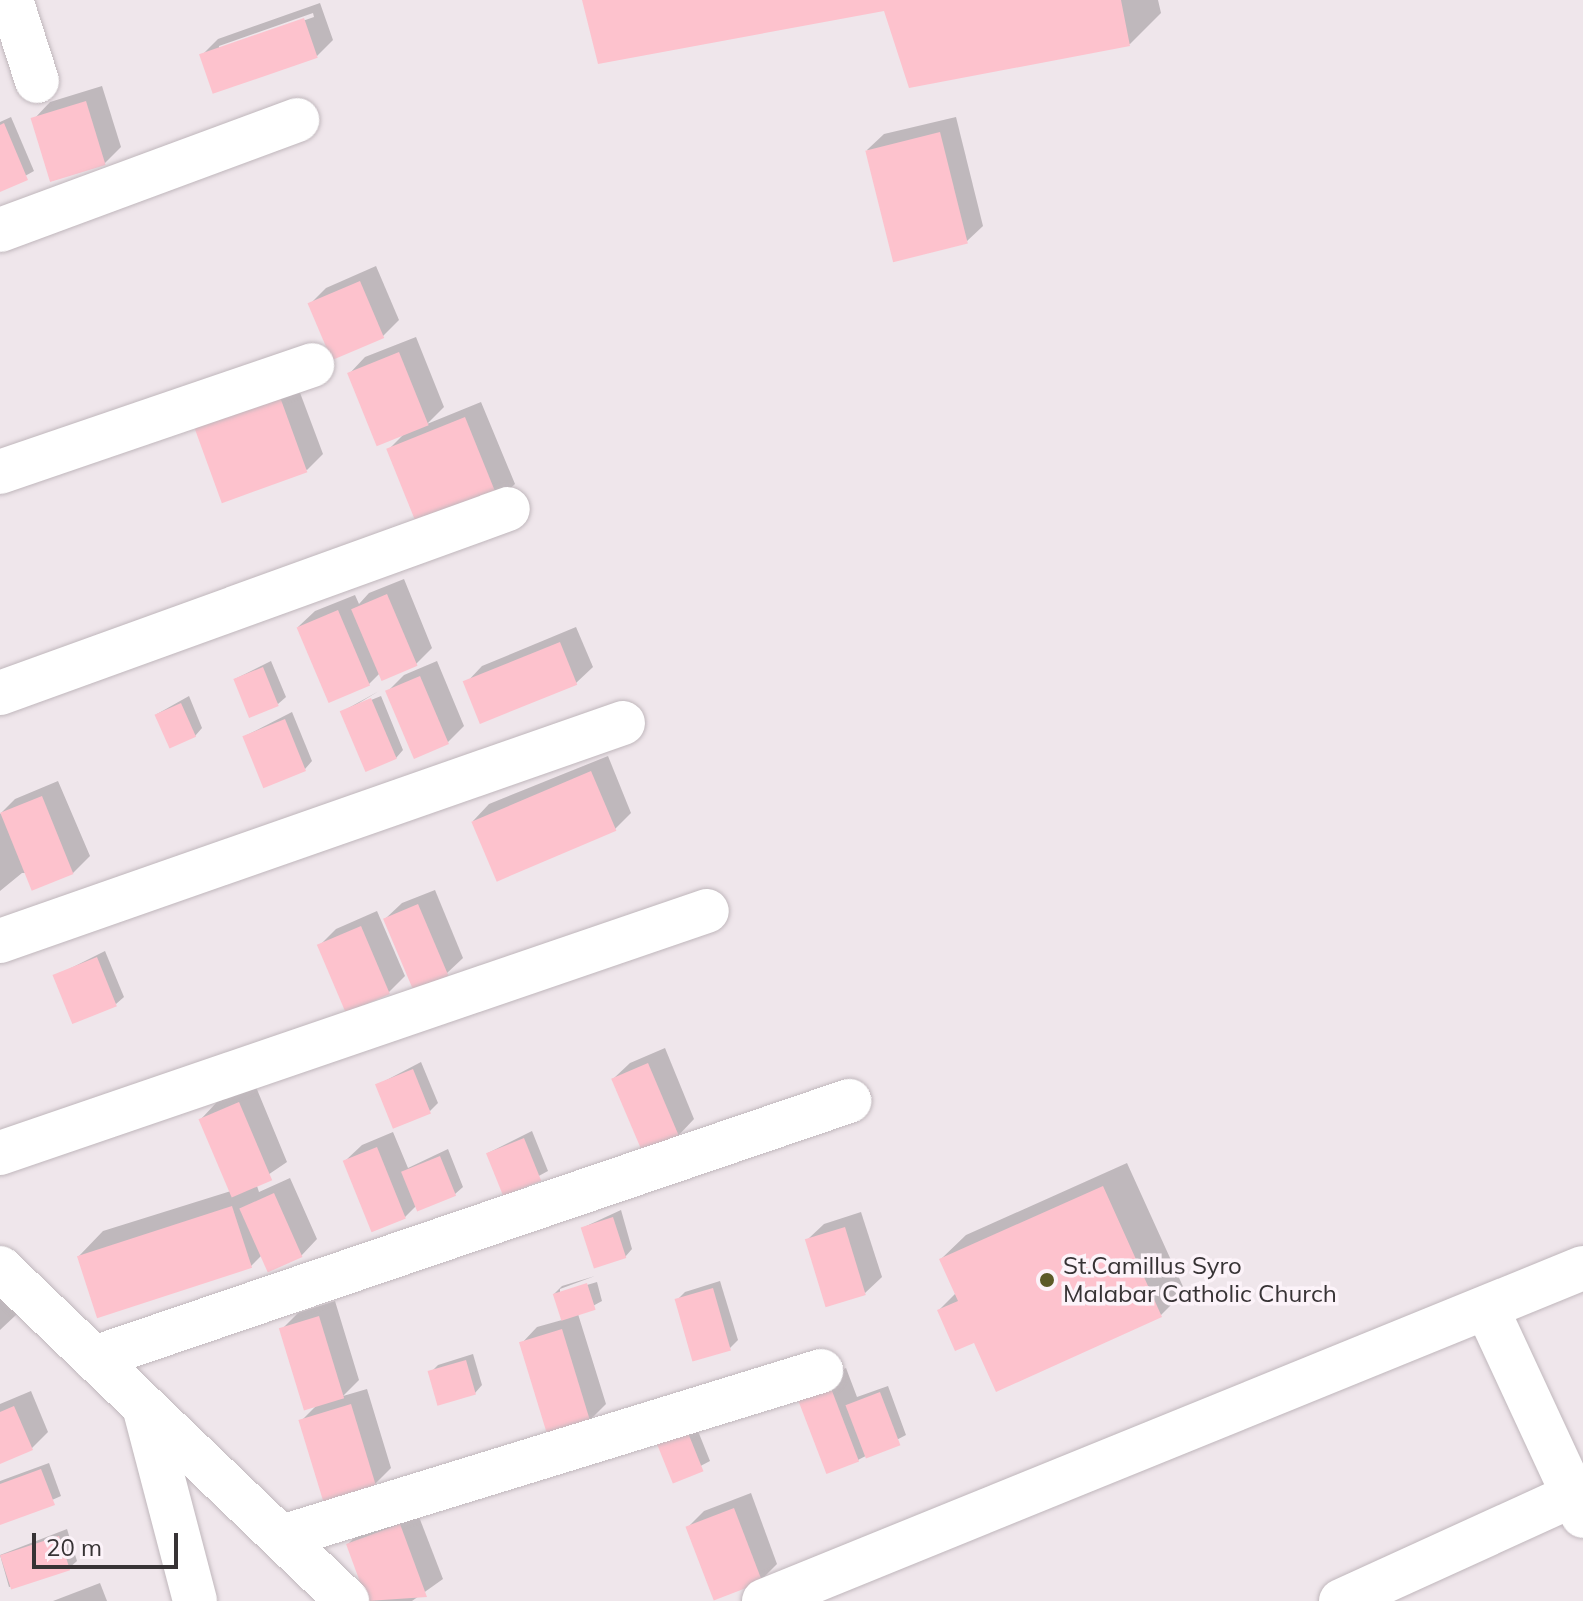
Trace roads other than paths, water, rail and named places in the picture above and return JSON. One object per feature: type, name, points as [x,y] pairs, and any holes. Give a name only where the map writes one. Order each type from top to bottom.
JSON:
[{"type":"street","points":[[11,0],[37,81]]},
{"type":"street","points":[[0,230],[297,120]]},
{"type":"street","points":[[0,472],[312,365]]},
{"type":"street","points":[[0,693],[508,509]]},
{"type":"street","points":[[0,941],[623,723]]},
{"type":"street","points":[[0,1153],[707,911]]},
{"type":"street","points":[[94,1358],[849,1101]]},
{"type":"street","points":[[0,1268],[145,1410],[285,1536],[347,1601]]},
{"type":"street","points":[[764,1601],[1583,1268]]},
{"type":"street","points":[[1341,1601],[1578,1505],[1487,1309]]},
{"type":"street","points":[[285,1536],[821,1371]]},
{"type":"street","points":[[145,1410],[195,1601]]},
{"type":"place","name":"St.Camillus Syro Malabar Catholic Church","points":[[1047,1280]]}]
